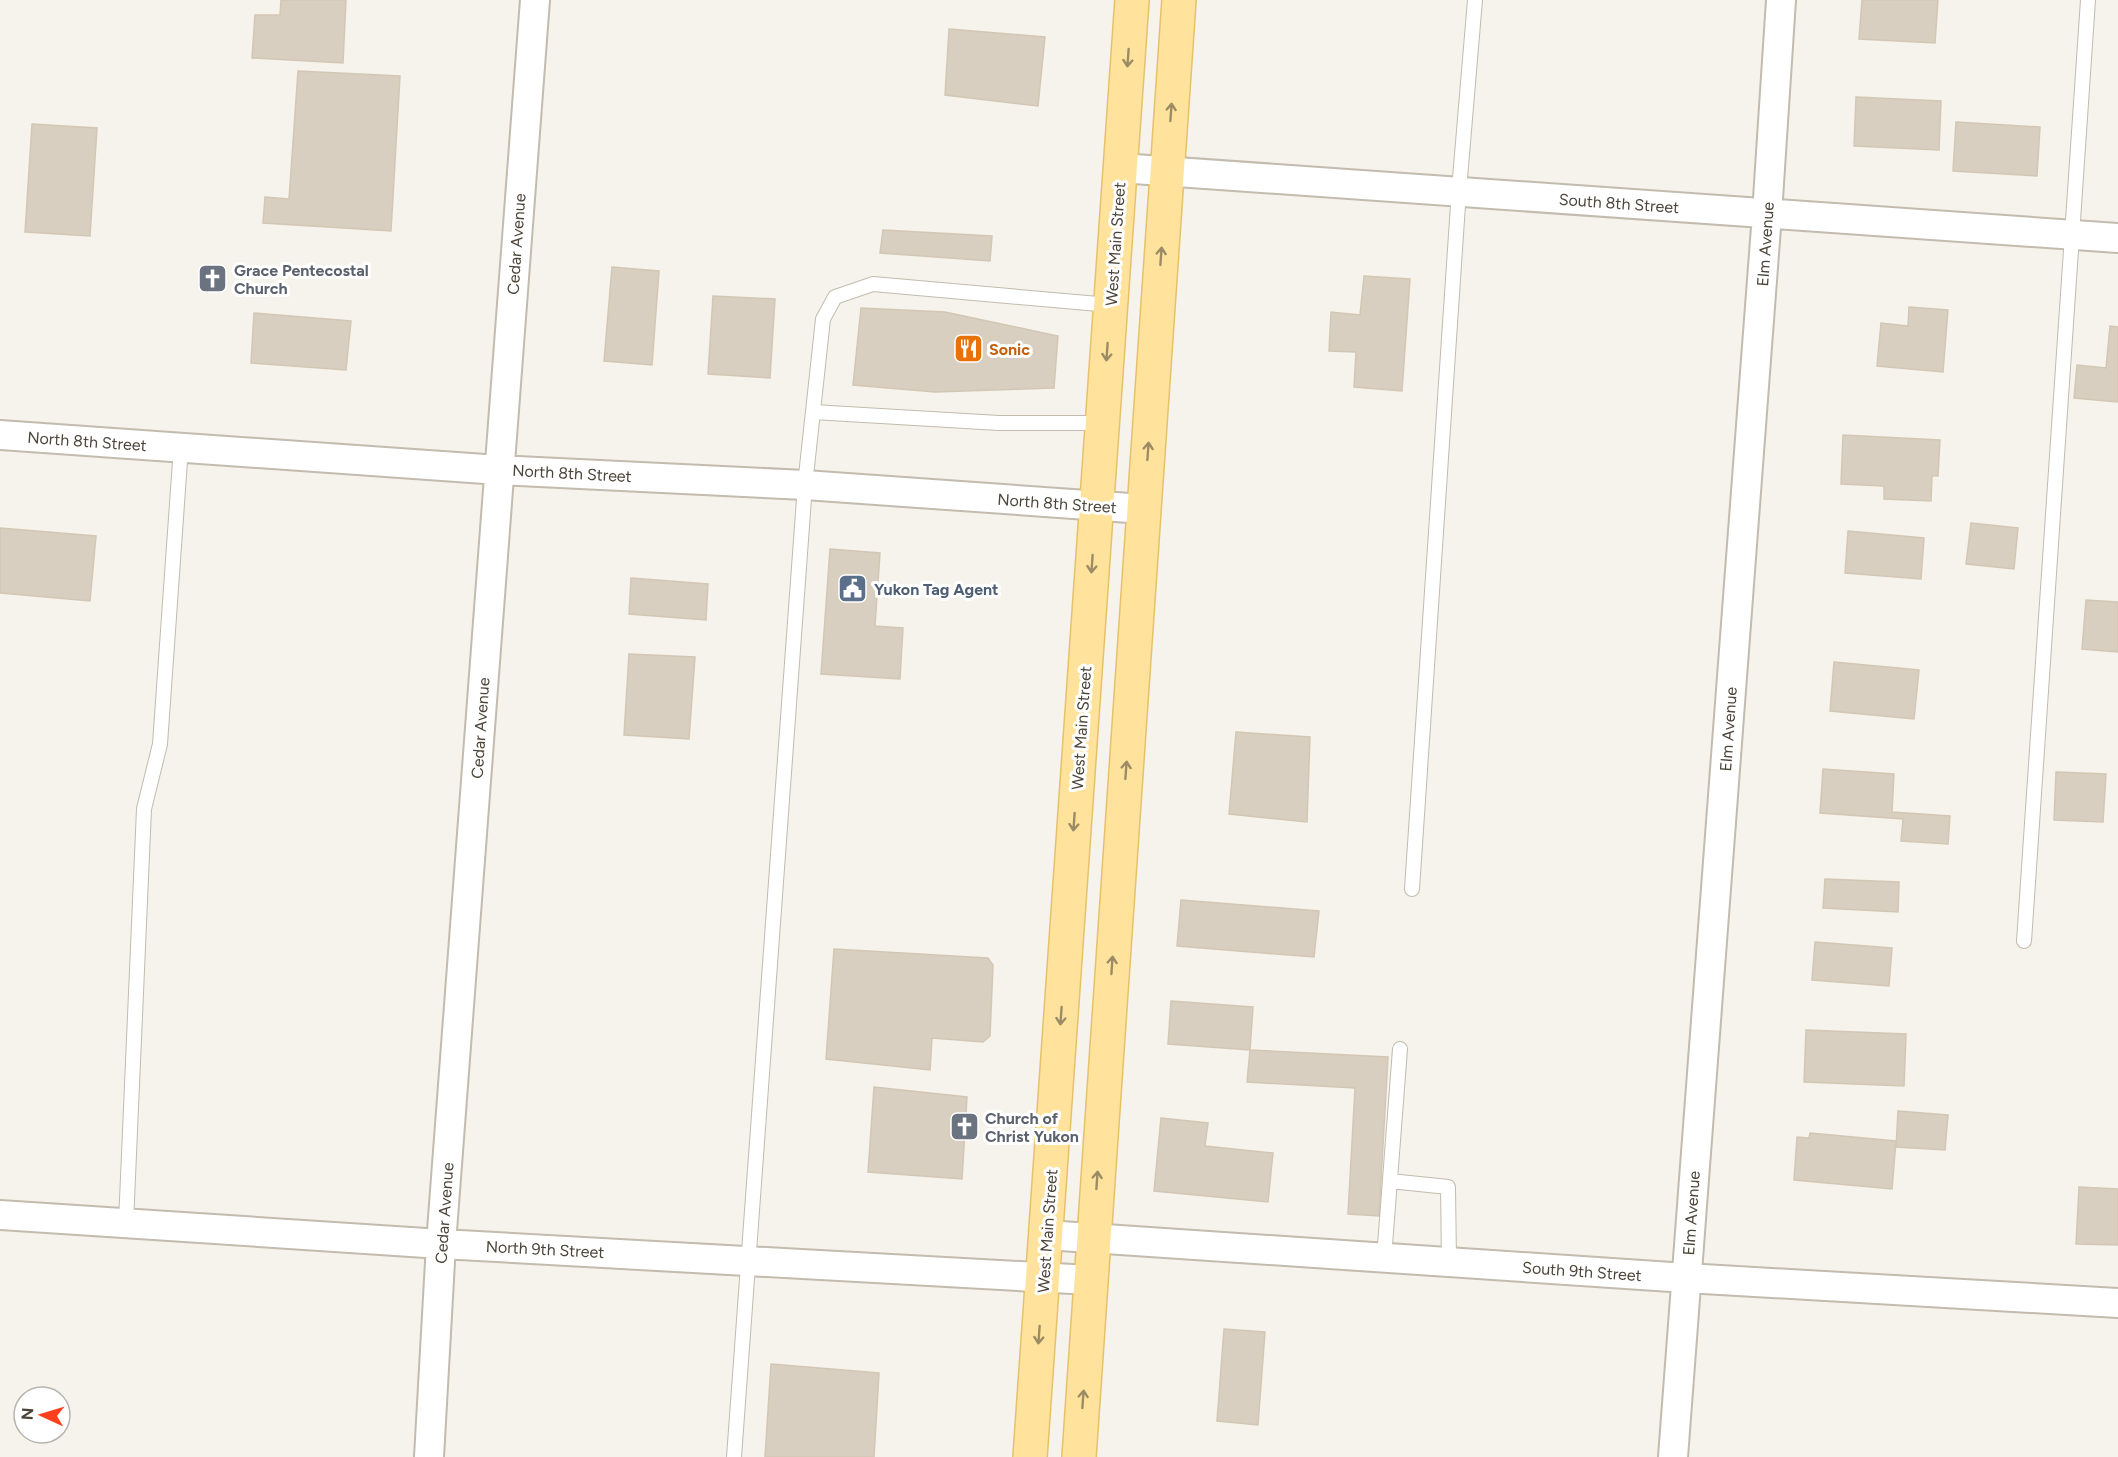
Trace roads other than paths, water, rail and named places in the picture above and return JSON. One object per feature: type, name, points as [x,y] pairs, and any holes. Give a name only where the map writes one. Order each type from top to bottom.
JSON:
[{"type":"main road","name":"West Main Street","points":[[1030,1457],[1132,0]]},
{"type":"main road","points":[[1079,1457],[1179,0]]},
{"type":"street","name":"Cedar Avenue","points":[[429,1457],[441,1244],[535,0]]},
{"type":"street","name":"Elm Avenue","points":[[1673,1457],[1767,214],[1781,0]]},
{"type":"street","name":"South 8th Street","points":[[1120,168],[2118,238]]},
{"type":"street","name":"North 8th Street","points":[[0,435],[499,470],[805,485],[1144,509]]},
{"type":"street","name":"North 9th Street","points":[[0,1215],[441,1244],[1090,1280]]},
{"type":"street","name":"South 9th Street","points":[[1046,1235],[1686,1278],[2118,1303]]},
{"type":"lane","points":[[1412,889],[1459,190],[1475,0]]},
{"type":"lane","points":[[2024,941],[2088,0]]},
{"type":"lane","points":[[734,1457],[805,485],[823,319],[835,297],[873,284],[1110,305]]},
{"type":"lane","points":[[813,412],[999,423],[1102,423]]},
{"type":"lane","points":[[126,1223],[144,809],[160,744],[181,447]]},
{"type":"lane","points":[[1384,1258],[1400,1049]]},
{"type":"lane","points":[[1390,1181],[1448,1187],[1449,1262]]},
{"type":"place","name":"Grace Pentecostal Church","points":[[213,279]]},
{"type":"place","name":"Sonic","points":[[968,349]]},
{"type":"place","name":"Yukon Tag Agent","points":[[853,589]]},
{"type":"place","name":"Church of Christ Yukon","points":[[964,1127]]}]
